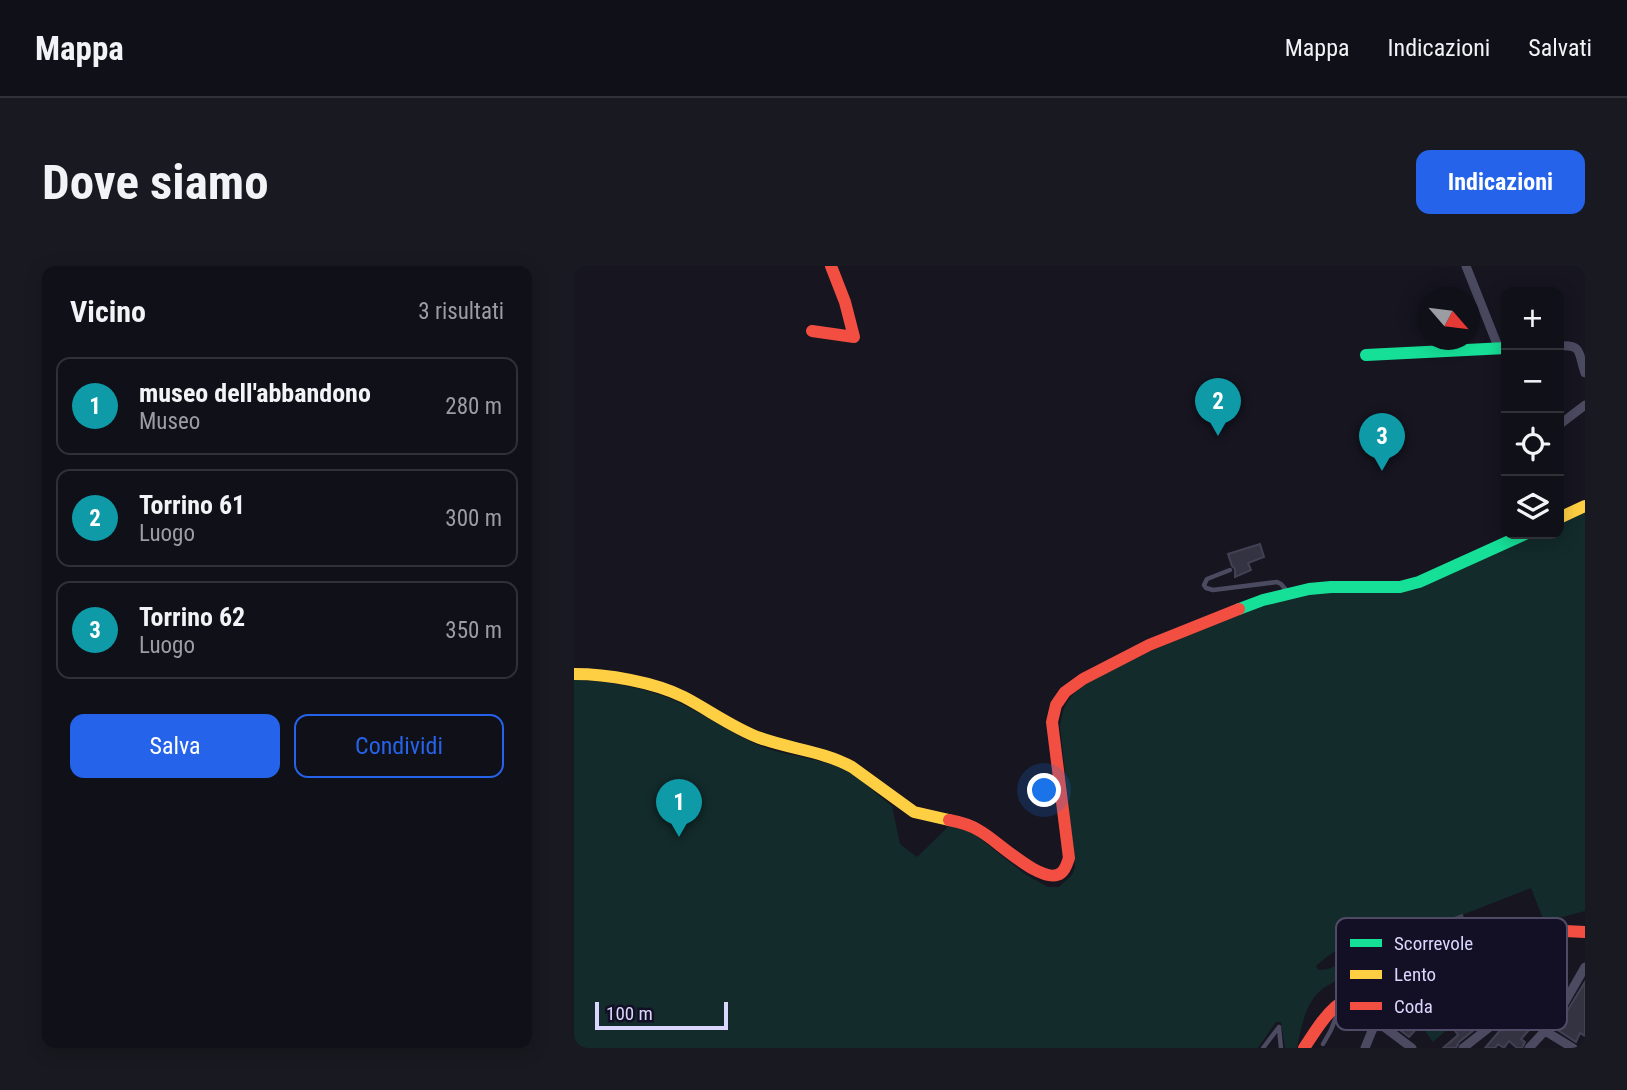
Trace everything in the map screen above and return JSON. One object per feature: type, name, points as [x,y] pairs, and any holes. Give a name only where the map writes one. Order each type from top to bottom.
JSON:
[{"type":"street","points":[[812,331],[854,337],[845,302],[831,266]]},
{"type":"street","points":[[1466,266],[1489,326],[1501,347]]},
{"type":"street","points":[[1564,346],[1575,346],[1585,373]]},
{"type":"street","points":[[1366,355],[1501,349]]},
{"type":"street","points":[[1564,421],[1585,405]]},
{"type":"street","points":[[1564,516],[1585,506]]},
{"type":"street","points":[[574,674],[594,674],[659,687],[757,737],[841,761],[914,812],[971,826],[1039,873],[1056,876],[1062,872],[1069,858],[1052,722],[1056,705],[1065,692],[1083,679],[1149,645],[1263,600],[1308,589],[1400,587],[1419,582],[1514,539]]},
{"type":"street","points":[[1567,933],[1585,932]]},
{"type":"street","points":[[1567,999],[1585,967]]},
{"type":"street","points":[[1304,1048],[1336,1004]]},
{"type":"street","points":[[1365,1048],[1372,1030]]},
{"type":"street","points":[[1388,1030],[1412,1048]]},
{"type":"street","points":[[1463,1048],[1485,1030]]},
{"type":"street","points":[[1529,1048],[1545,1031],[1573,1048]]},
{"type":"lane","points":[[1230,570],[1207,579],[1204,585],[1213,590],[1277,582],[1289,593]]},
{"type":"lane","points":[[1323,1044],[1336,1016]]},
{"type":"lane","points":[[1263,1048],[1279,1027],[1281,1048]]},
{"type":"green space","points":[[1585,511],[1585,911],[1559,918],[1543,918],[1531,888],[1454,918],[1336,918],[1336,951],[1316,966],[1319,970],[1336,966],[1336,981],[1315,996],[1307,1010],[1297,1048],[1285,1048],[1281,1022],[1276,1022],[1258,1048],[574,1048],[574,680],[613,684],[655,693],[678,702],[763,747],[847,771],[892,806],[900,844],[917,857],[950,825],[973,833],[1025,874],[1048,887],[1059,887],[1072,875],[1075,867],[1060,726],[1068,700],[1087,683],[1188,635],[1289,599],[1336,591],[1416,590],[1525,539],[1564,539],[1564,521]]},
{"type":"green space","points":[[1424,1030],[1447,1030],[1433,1042]]},
{"type":"building","points":[[1260,544],[1264,557],[1248,563],[1251,570],[1235,577],[1235,569],[1228,554]]},
{"type":"building","points":[[1585,982],[1585,1036],[1580,1033],[1576,1042],[1558,1030],[1567,1030],[1567,1011]]},
{"type":"building","points":[[1400,1030],[1415,1030],[1409,1037]]},
{"type":"building","points":[[1455,1030],[1474,1030],[1459,1042],[1456,1048],[1443,1048],[1458,1035]]},
{"type":"building","points":[[1500,1030],[1529,1030],[1521,1039],[1525,1042],[1522,1048],[1517,1048],[1509,1041],[1504,1048],[1498,1044],[1495,1048],[1485,1048]]},
{"type":"traffic: fast","points":[[1366,355],[1501,348]]},
{"type":"traffic: fast","points":[[1239,609],[1309,589],[1400,587],[1419,582],[1514,539]]},
{"type":"traffic: slow","points":[[1564,516],[1585,506]]},
{"type":"traffic: slow","points":[[574,674],[630,680],[672,692],[750,734],[852,767],[914,812],[949,820]]},
{"type":"traffic: jam","points":[[812,331],[854,337],[845,302],[831,266]]},
{"type":"traffic: jam","points":[[949,820],[977,829],[1020,861],[1043,874],[1053,876],[1061,873],[1069,858],[1052,722],[1056,705],[1065,692],[1083,679],[1149,645],[1239,609]]},
{"type":"traffic: jam","points":[[1567,931],[1585,932]]},
{"type":"traffic: jam","points":[[1304,1048],[1336,1006]]},
{"type":"place","name":"Torrino 61","points":[[1218,436]]},
{"type":"place","name":"Torrino 62","points":[[1382,471]]},
{"type":"place","name":"museo dell'abbandono","points":[[679,837]]}]
